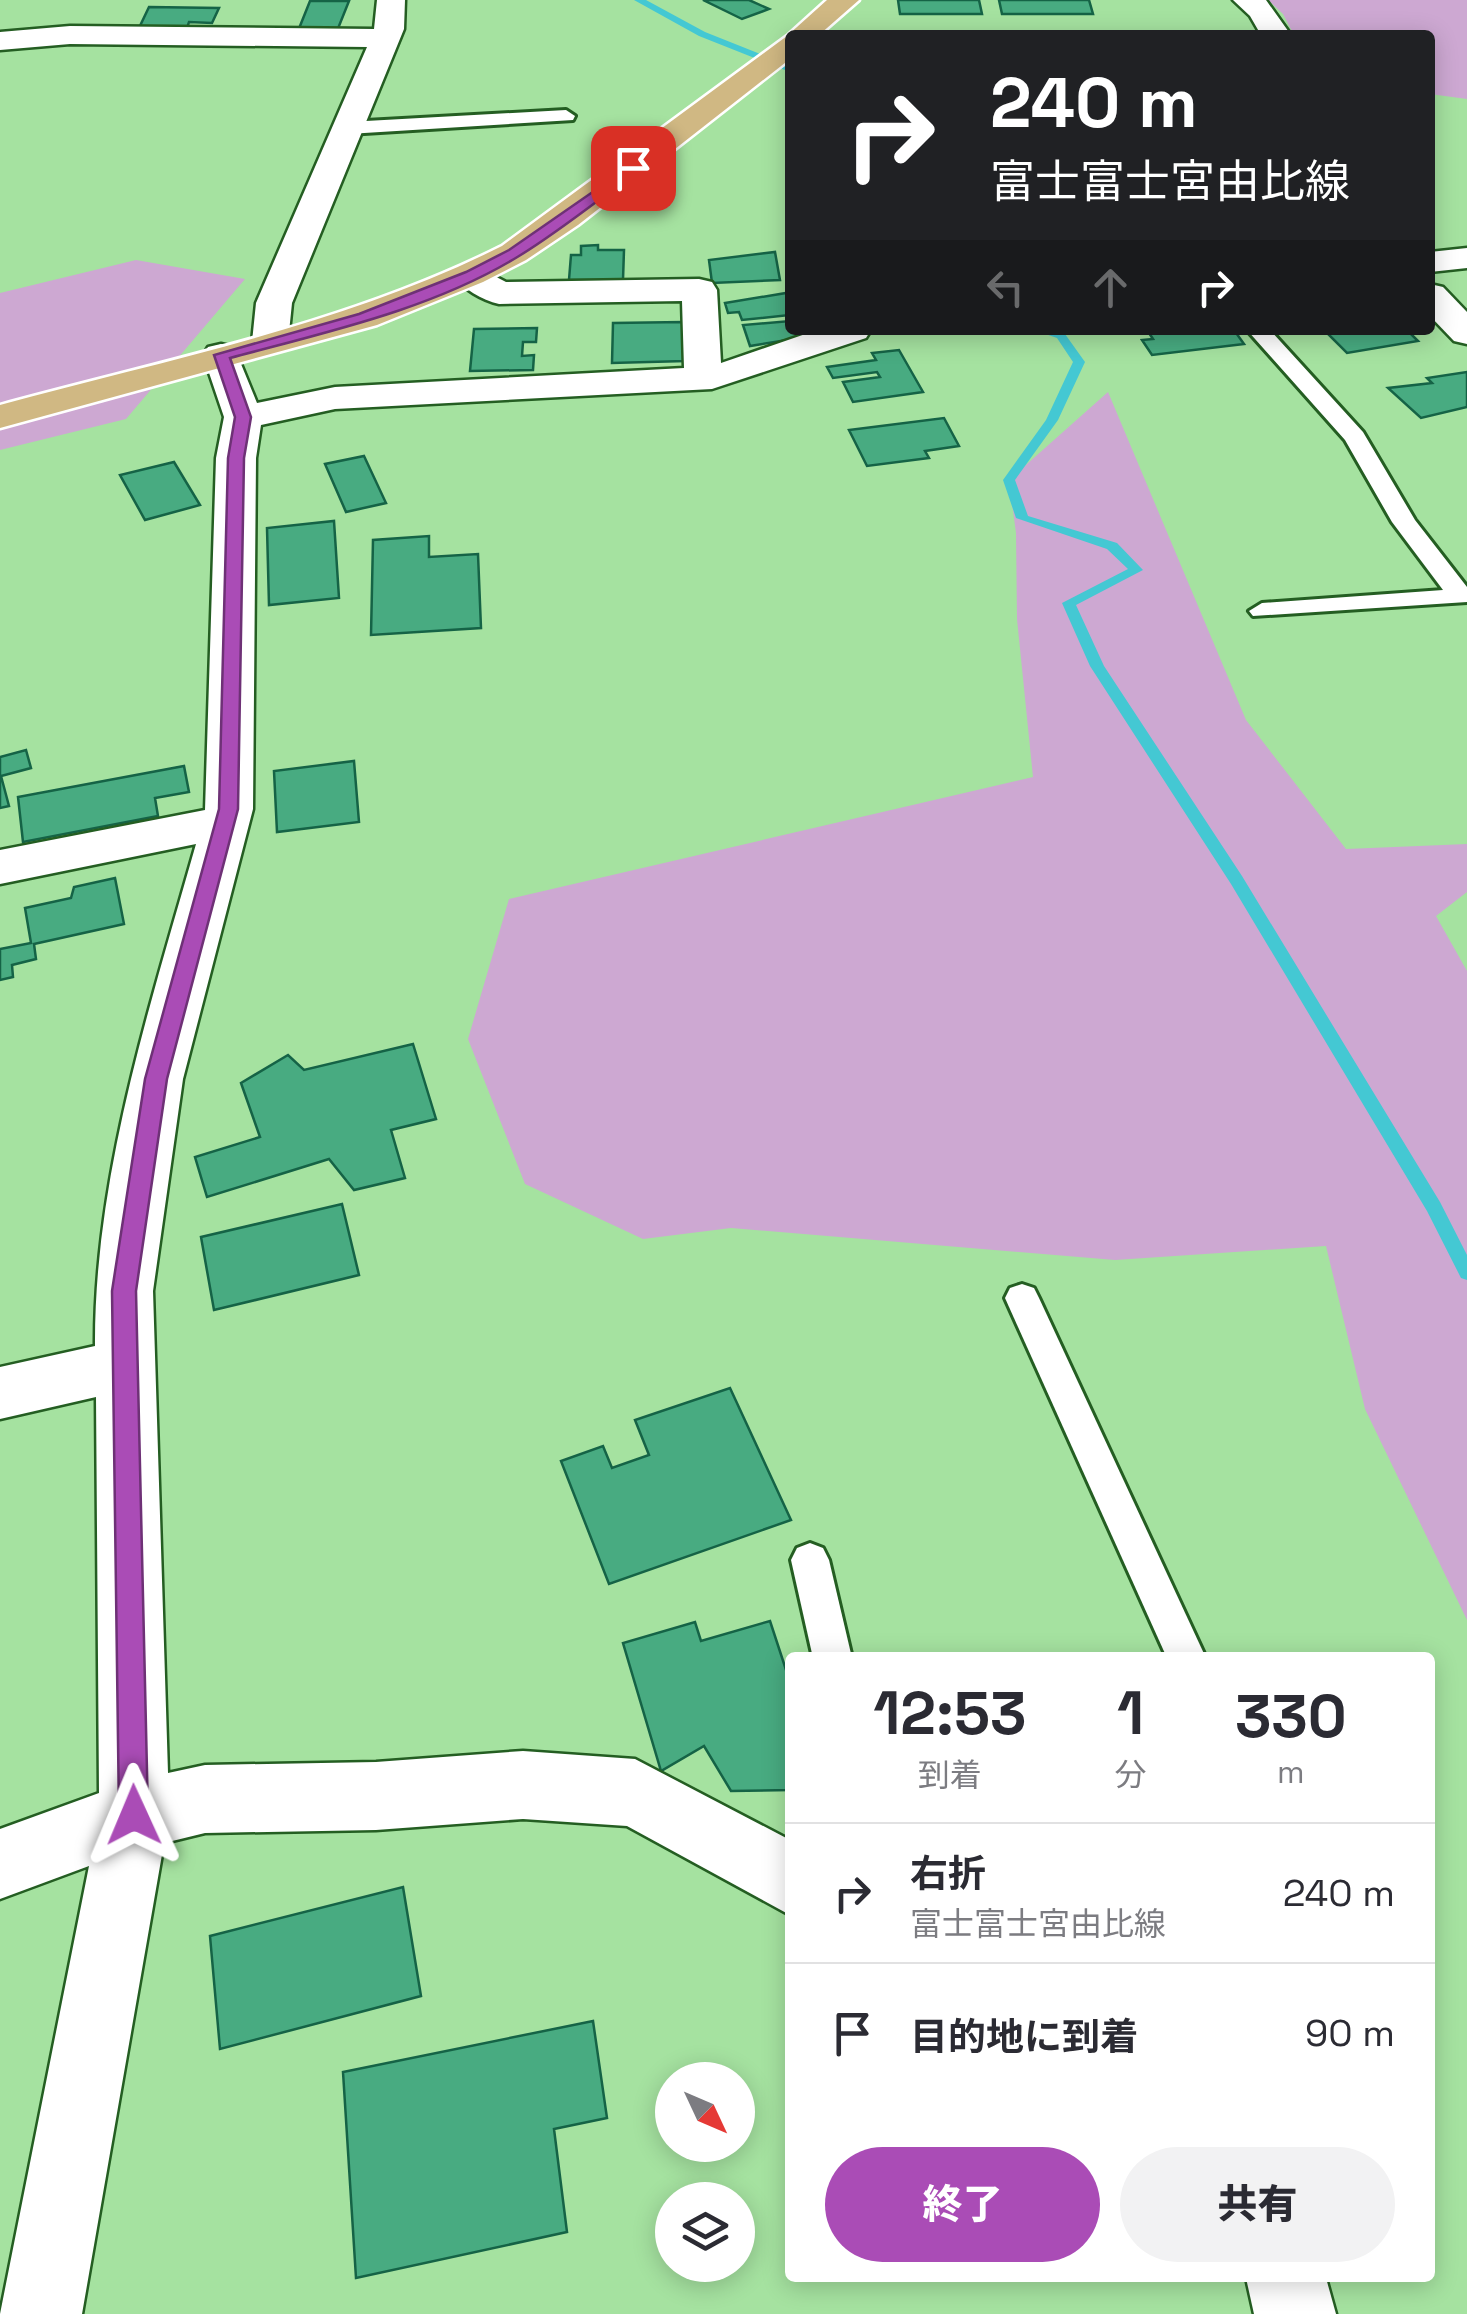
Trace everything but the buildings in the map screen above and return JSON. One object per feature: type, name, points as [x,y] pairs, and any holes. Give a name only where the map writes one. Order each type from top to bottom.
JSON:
[{"type":"main road","points":[[808,30],[845,0]]},
{"type":"main road","points":[[0,417],[364,317],[471,275],[514,253],[566,218],[783,50]]},
{"type":"street","points":[[41,2314],[134,1815],[124,1291],[156,1079],[228,809],[236,458],[243,417],[246,348],[274,303],[348,128],[388,29],[391,0]]},
{"type":"street","points":[[1246,0],[1262,11],[1273,30]]},
{"type":"street","points":[[0,42],[70,35],[382,38]]},
{"type":"street","points":[[1435,261],[1467,258]]},
{"type":"street","points":[[471,275],[499,292],[699,290],[703,375]]},
{"type":"street","points":[[1435,300],[1467,332]]},
{"type":"street","points":[[243,417],[336,398],[703,375],[712,378],[837,335]]},
{"type":"street","points":[[0,867],[225,822]]},
{"type":"street","points":[[0,1393],[126,1366]]},
{"type":"street","points":[[0,1864],[134,1815],[205,1799],[376,1796],[523,1784],[635,1793],[785,1877]]},
{"type":"street","points":[[1287,2282],[1296,2314]]},
{"type":"lane","points":[[348,128],[566,116]]},
{"type":"lane","points":[[1262,610],[1460,596],[1404,522],[1355,437],[1263,335]]},
{"type":"lane","points":[[1022,1298],[1184,1652]]},
{"type":"lane","points":[[810,1560],[833,1652]]},
{"type":"shaded area","points":[[1268,0],[1467,0],[1467,99],[1435,95],[1435,30],[1291,30],[1283,14]]},
{"type":"shaded area","points":[[136,260],[245,279],[126,419],[0,450],[0,293]]},
{"type":"shaded area","points":[[1108,392],[1246,720],[1346,849],[1467,844],[1467,892],[1436,916],[1467,971],[1467,1620],[1365,1409],[1326,1246],[1115,1260],[731,1228],[643,1239],[525,1184],[468,1039],[509,899],[1033,777],[1017,619],[1016,533],[1009,480]]},
{"type":"waterway","points":[[639,0],[702,34],[785,67]]},
{"type":"waterway","points":[[1058,335],[1079,362],[1052,420],[1009,480],[1022,518],[1112,546],[1136,570],[1069,603],[1097,666],[1237,880],[1434,1207],[1467,1273]]},
{"type":"route","points":[[134,1815],[124,1291],[156,1079],[228,809],[236,458],[243,417],[222,355],[364,317],[471,275],[514,253],[633,168]]}]
